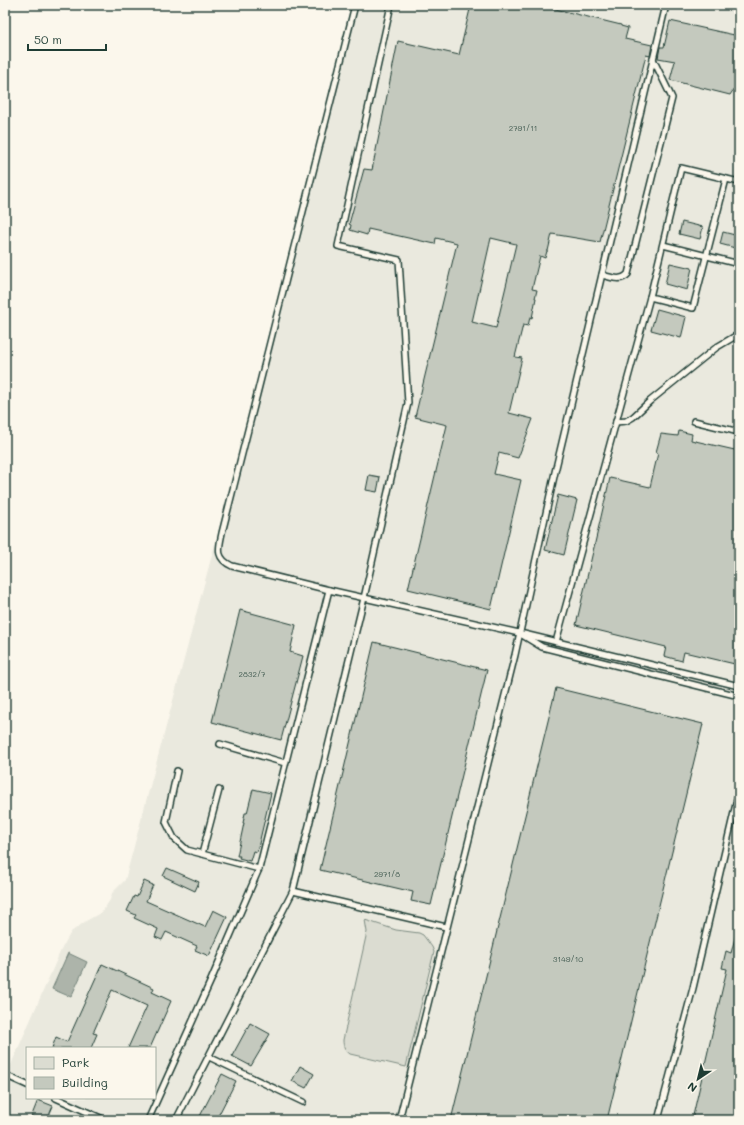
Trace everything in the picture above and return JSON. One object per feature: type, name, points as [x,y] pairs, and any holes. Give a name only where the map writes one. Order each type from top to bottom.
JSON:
[{"type":"lane","points":[[355,5],[222,533],[219,550],[220,557],[232,566],[739,686]]},
{"type":"lane","points":[[176,1120],[293,891],[364,598],[408,403],[399,260],[338,246],[391,5]]},
{"type":"lane","points":[[399,1120],[519,633],[666,5]]},
{"type":"lane","points":[[602,275],[621,279],[628,274],[672,98],[653,59]]},
{"type":"lane","points":[[556,642],[650,297],[681,168],[739,182]]},
{"type":"lane","points":[[650,297],[693,308],[726,179]]},
{"type":"lane","points":[[663,245],[739,264]]},
{"type":"lane","points":[[616,422],[626,421],[634,417],[650,401],[717,347],[739,334]]},
{"type":"lane","points":[[694,421],[739,432]]},
{"type":"lane","points":[[148,1120],[259,869],[329,590]]},
{"type":"lane","points":[[519,633],[542,647],[739,696]]},
{"type":"lane","points":[[220,744],[285,763]]},
{"type":"lane","points":[[177,770],[166,822],[174,838],[187,850],[259,869]]},
{"type":"lane","points":[[202,854],[219,790]]},
{"type":"lane","points":[[658,1120],[693,988],[739,791]]},
{"type":"lane","points":[[293,891],[446,927]]},
{"type":"lane","points":[[208,1057],[304,1102]]},
{"type":"lane","points":[[5,1075],[26,1085]]},
{"type":"lane","points":[[58,1099],[105,1120]]},
{"type":"shaded area","points":[[359,5],[739,5],[739,1120],[5,1120],[5,1065],[10,1067],[61,950],[71,932],[102,912],[110,900],[112,893],[125,880]]},
{"type":"shaded area","points":[[68,953],[87,962],[71,997],[52,989]]},
{"type":"green space","points":[[365,920],[396,930],[419,933],[423,935],[434,952],[406,1067],[350,1054],[344,1046],[343,1040],[367,932]]},
{"type":"building","points":[[471,5],[539,5],[621,25],[628,28],[625,39],[652,45],[650,56],[646,55],[600,242],[552,234],[545,258],[540,256],[532,289],[537,290],[532,318],[530,317],[528,326],[523,325],[515,357],[522,358],[509,413],[533,419],[518,458],[499,453],[494,474],[521,480],[491,609],[408,589],[447,425],[415,417],[457,243],[436,238],[435,244],[368,229],[367,235],[350,230],[351,225],[349,224],[364,169],[372,170],[398,41],[459,55]],"holes":[[[491,238],[516,244],[496,328],[472,322]]]},
{"type":"building","points":[[670,21],[739,36],[739,72],[736,86],[730,95],[670,80],[675,61],[658,58],[660,47],[664,47]]},
{"type":"building","points":[[682,222],[703,227],[700,239],[679,234]]},
{"type":"building","points":[[723,232],[739,236],[739,249],[720,244]]},
{"type":"building","points":[[670,263],[692,268],[687,290],[665,284]]},
{"type":"building","points":[[657,309],[686,317],[681,338],[651,330]]},
{"type":"building","points":[[679,431],[692,434],[691,440],[739,451],[739,665],[684,652],[682,661],[664,656],[666,647],[576,625],[610,478],[650,487],[658,453],[656,452],[661,434],[678,436]]},
{"type":"building","points":[[369,475],[380,477],[377,492],[366,490]]},
{"type":"building","points":[[558,495],[577,500],[564,555],[545,550]]},
{"type":"building","points":[[240,610],[296,625],[290,652],[303,656],[281,740],[212,722]]},
{"type":"building","points":[[374,642],[487,670],[431,905],[411,901],[413,892],[320,870]]},
{"type":"building","points":[[556,688],[703,724],[607,1120],[451,1120]]},
{"type":"building","points":[[253,789],[271,793],[257,852],[253,851],[250,861],[237,856],[245,813],[247,813]]},
{"type":"building","points":[[167,868],[199,882],[195,891],[163,876]]},
{"type":"building","points":[[144,881],[153,885],[146,901],[205,927],[213,910],[227,917],[209,956],[195,950],[197,946],[166,932],[162,940],[155,937],[158,929],[134,918],[136,915],[127,911],[134,896],[137,897]]},
{"type":"building","points":[[736,934],[739,934],[739,1120],[692,1120],[727,969],[722,968],[726,951],[731,953]]},
{"type":"building","points":[[102,964],[154,988],[152,992],[171,1001],[150,1047],[128,1047],[147,1006],[112,990],[93,1033],[97,1034],[91,1047],[52,1047],[56,1037],[67,1042]]},
{"type":"building","points":[[250,1023],[270,1034],[251,1066],[232,1056]]},
{"type":"building","points":[[300,1066],[314,1074],[306,1088],[292,1081]]},
{"type":"building","points":[[222,1074],[236,1081],[216,1120],[198,1120]]},
{"type":"building","points":[[38,1100],[53,1106],[47,1120],[30,1120]]}]
